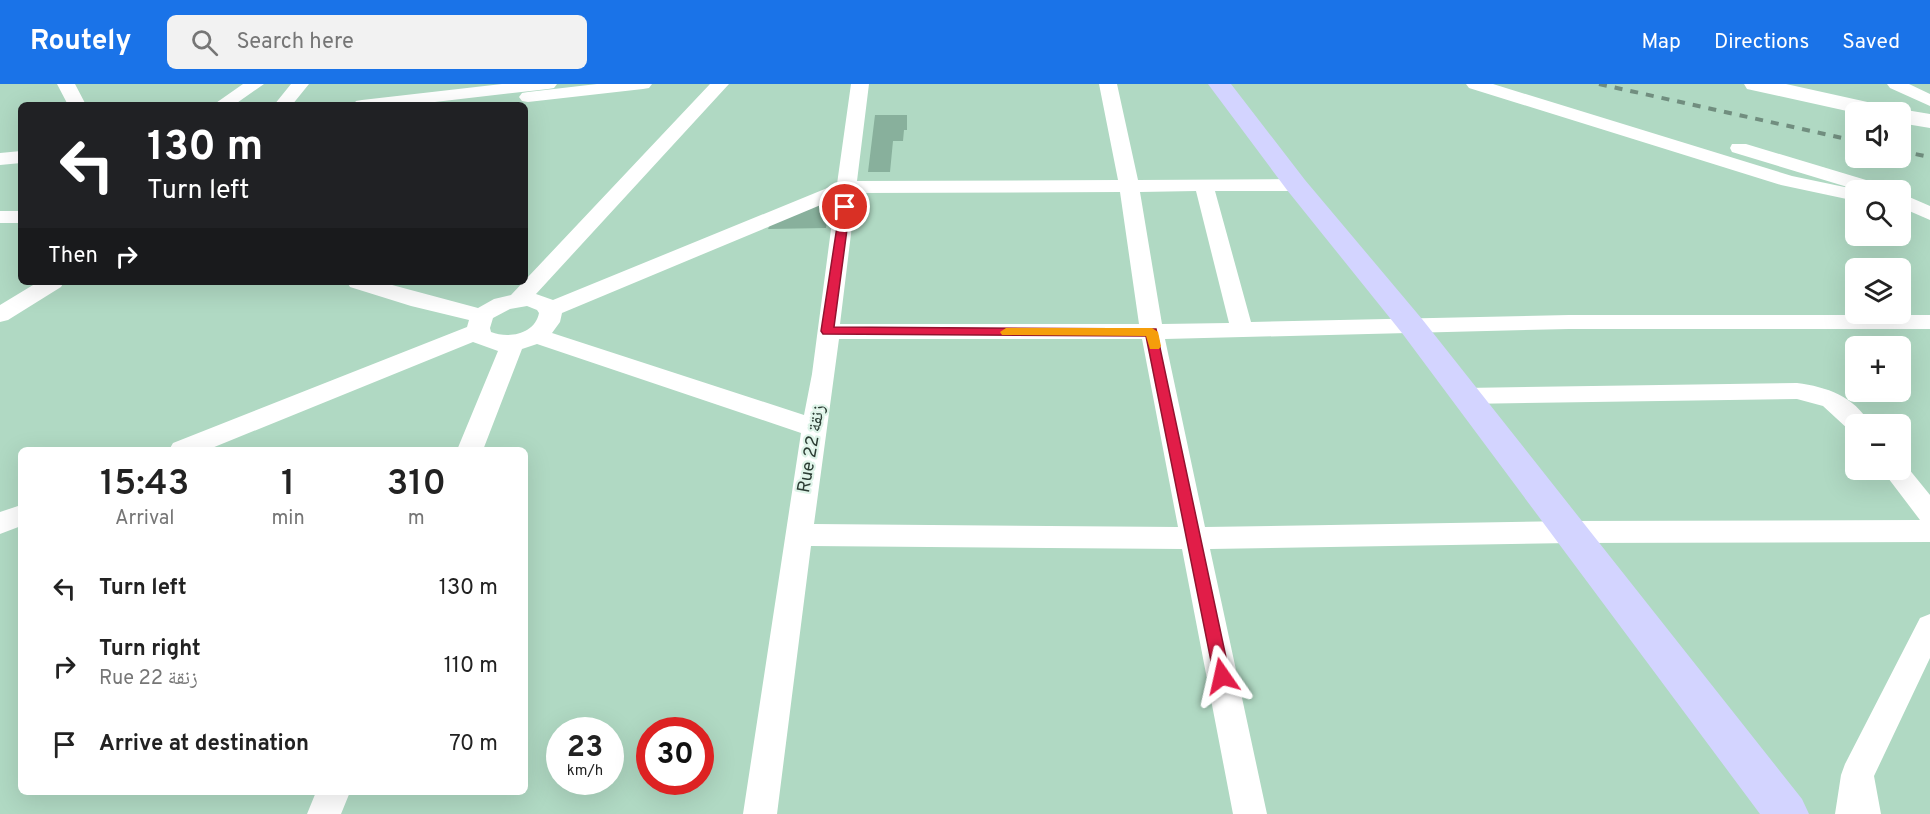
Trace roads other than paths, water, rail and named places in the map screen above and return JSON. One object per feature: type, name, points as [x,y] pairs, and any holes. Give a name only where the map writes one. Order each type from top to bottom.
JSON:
[{"type":"main road","points":[[1219,84],[1296,185],[1412,326],[1787,814]]},
{"type":"main road","points":[[1734,747],[1810,814]]},
{"type":"street","points":[[66,84],[75,102]]},
{"type":"street","points":[[227,102],[255,84]]},
{"type":"street","points":[[285,102],[300,84]]},
{"type":"street","points":[[389,102],[548,84]]},
{"type":"street","points":[[485,102],[643,84]]},
{"type":"street","points":[[519,299],[720,84]]},
{"type":"street","name":"Rue 22 زنقة","points":[[760,814],[813,428],[824,374],[848,187],[851,140],[860,84]]},
{"type":"street","points":[[1108,84],[1129,185],[1152,332],[1250,814]]},
{"type":"street","points":[[1475,84],[1788,181],[1845,193]]},
{"type":"street","points":[[1518,84],[1849,180]]},
{"type":"street","points":[[1755,84],[1778,86],[1845,103]]},
{"type":"street","points":[[1896,84],[1922,114]]},
{"type":"street","points":[[0,146],[18,144]]},
{"type":"street","points":[[0,159],[18,157]]},
{"type":"street","points":[[550,309],[848,187],[1296,185]]},
{"type":"street","points":[[1204,186],[1242,330]]},
{"type":"street","points":[[1911,204],[1930,214]]},
{"type":"street","points":[[0,217],[18,217]]},
{"type":"street","points":[[0,315],[47,285]]},
{"type":"street","points":[[368,285],[480,323]]},
{"type":"street","points":[[189,447],[480,323],[498,305],[519,299],[538,301],[550,309]]},
{"type":"street","points":[[480,323],[481,337],[488,342],[512,344],[536,336],[550,323],[550,309]]},
{"type":"street","points":[[828,331],[1152,332],[1569,322],[1930,322]]},
{"type":"street","points":[[536,336],[813,428]]},
{"type":"street","points":[[471,447],[512,344]]},
{"type":"street","points":[[1464,396],[1797,391],[1824,396],[1837,402],[1848,414]]},
{"type":"street","points":[[1903,480],[1930,514]]},
{"type":"street","points":[[0,523],[18,516]]},
{"type":"street","points":[[798,535],[1195,538],[1570,532],[1930,531]]},
{"type":"street","points":[[1852,814],[1857,775],[1930,627]]},
{"type":"street","points":[[1857,775],[1864,814]]},
{"type":"street","points":[[324,814],[332,795]]},
{"type":"railway","points":[[1599,84],[1845,139]]},
{"type":"railway","points":[[1911,153],[1930,157]]}]
